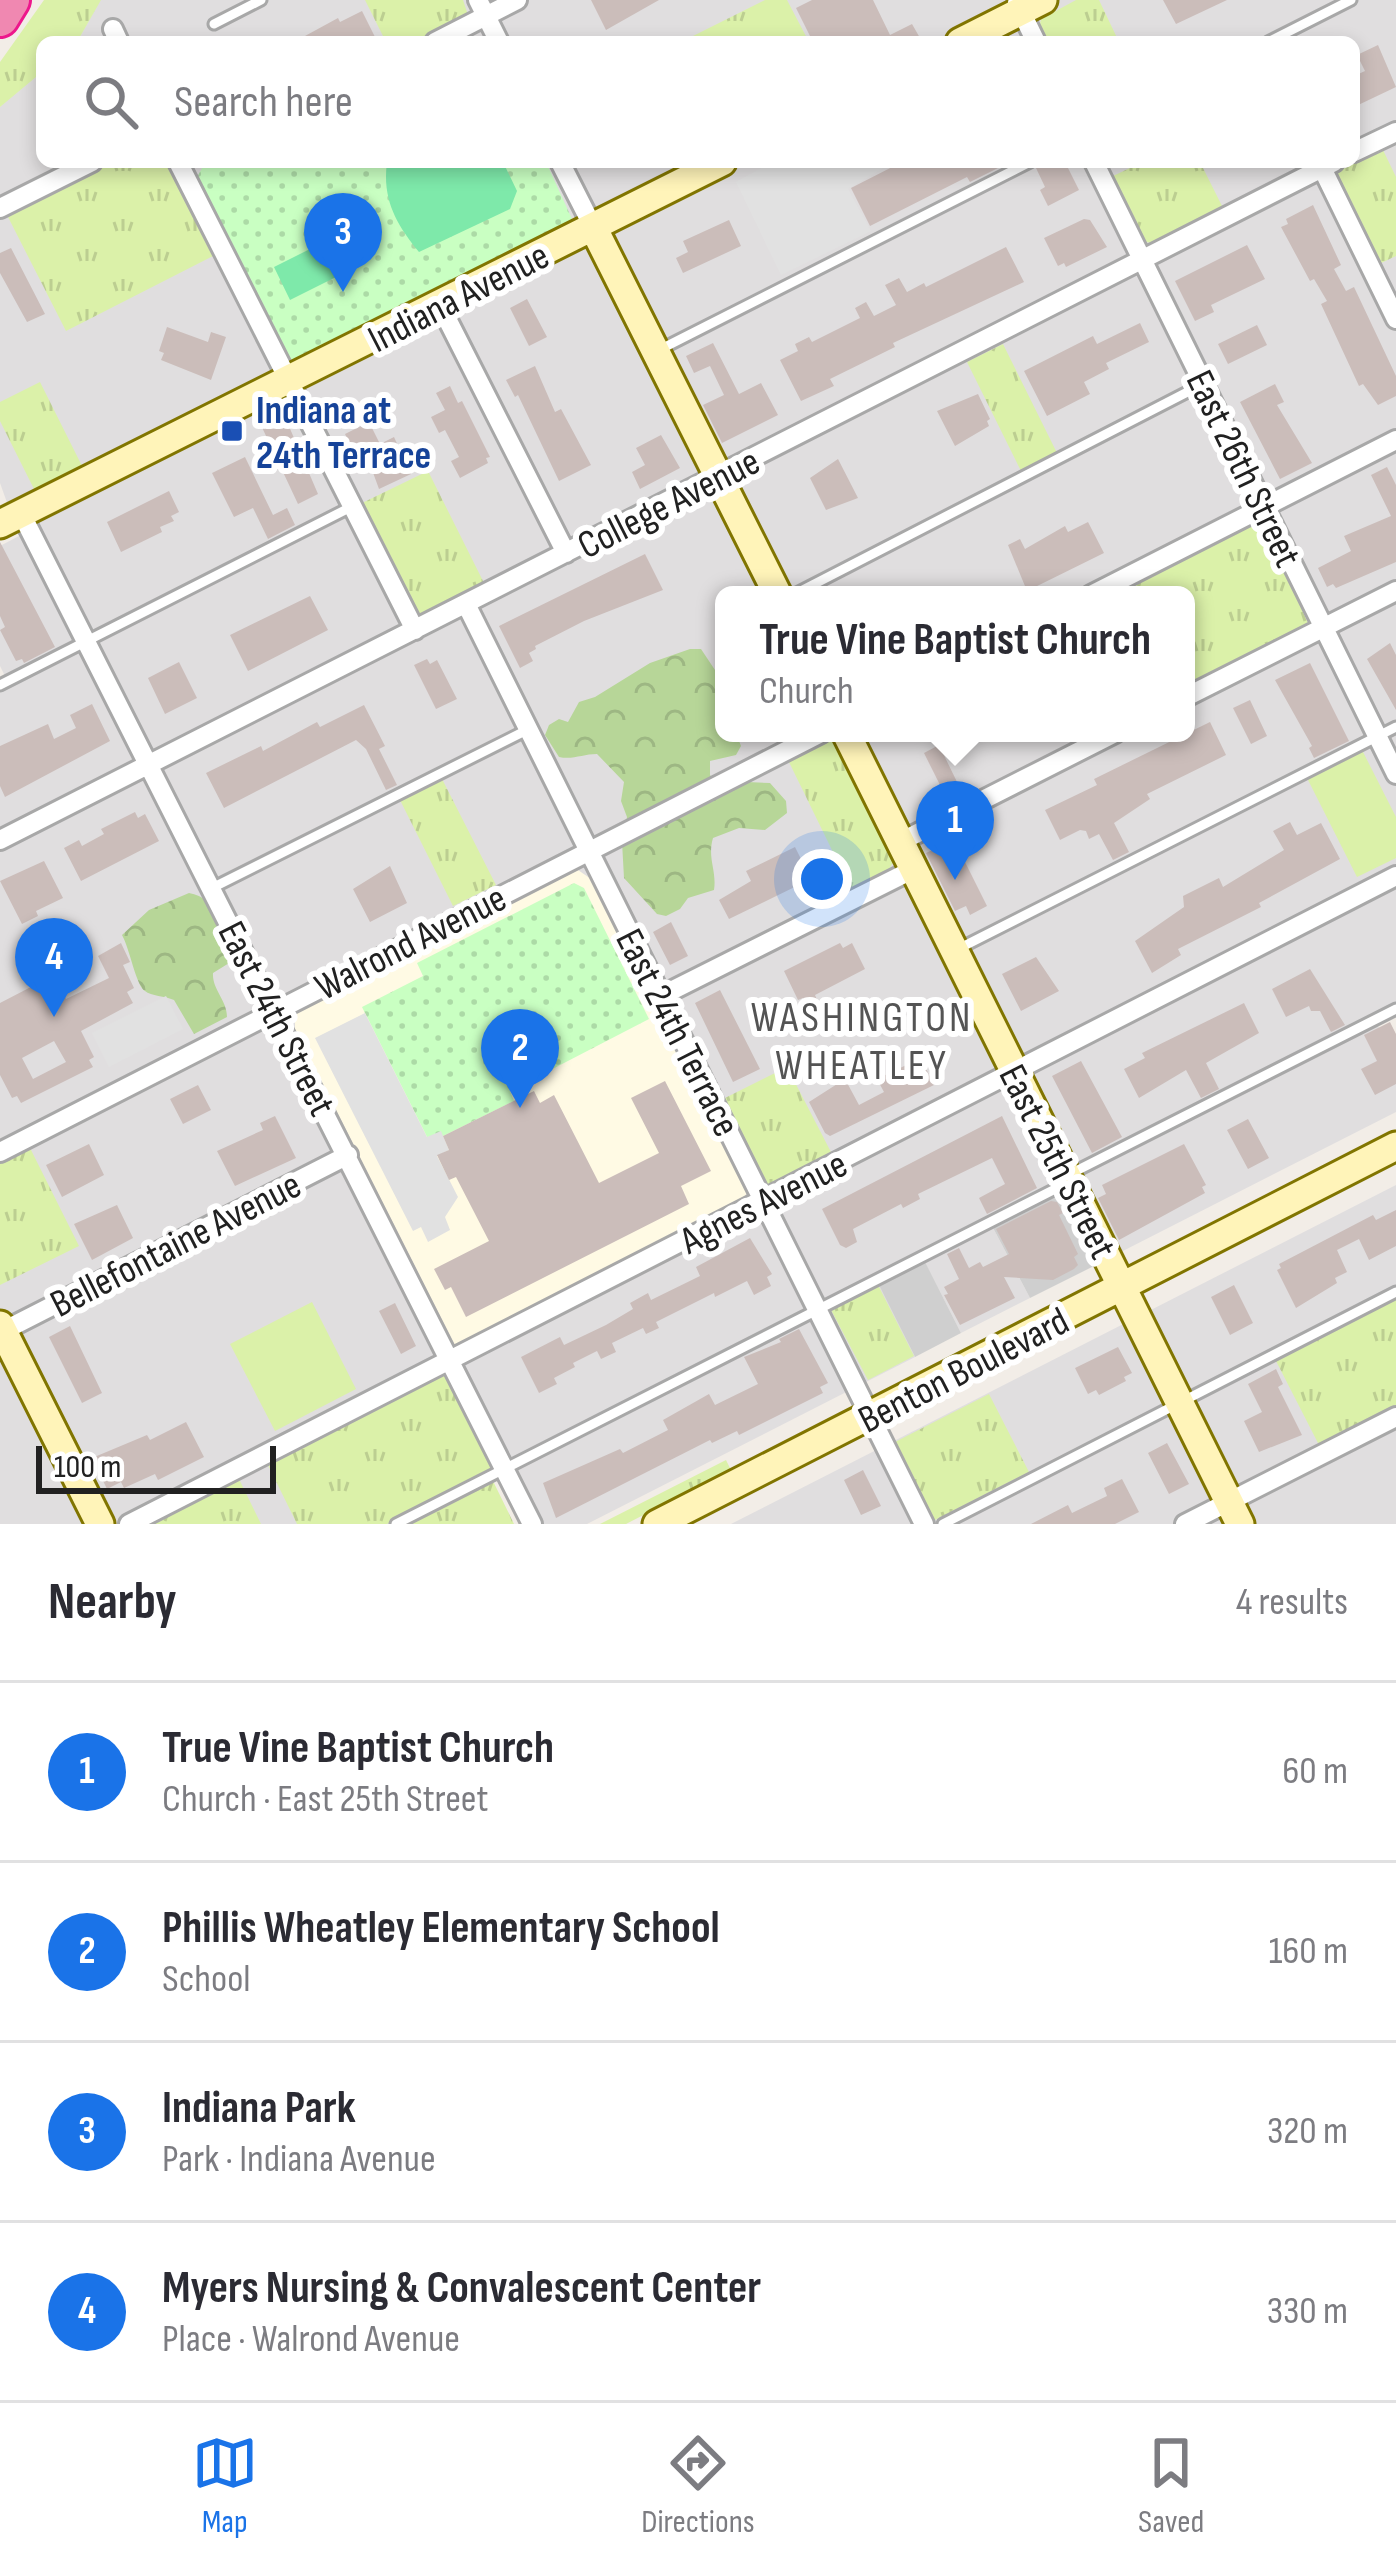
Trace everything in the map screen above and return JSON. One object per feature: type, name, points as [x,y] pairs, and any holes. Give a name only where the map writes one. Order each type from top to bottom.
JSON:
[{"type":"highway","points":[[0,18],[11,0]]},
{"type":"street","points":[[443,36],[482,8],[517,0]]},
{"type":"street","points":[[970,36],[1026,4],[1034,36]]},
{"type":"street","points":[[482,8],[496,36]]},
{"type":"street","points":[[1360,149],[1396,131]]},
{"type":"street","points":[[0,208],[80,168]]},
{"type":"street","points":[[189,168],[288,382],[415,630]]},
{"type":"street","points":[[563,168],[774,586]]},
{"type":"street","name":"Indiana Avenue","points":[[7,517],[288,382],[710,168]]},
{"type":"street","name":"East 26th Street","points":[[1097,168],[1396,774]]},
{"type":"street","name":"College Avenue","points":[[0,840],[1322,168]]},
{"type":"street","points":[[1329,168],[1396,319]]},
{"type":"street","points":[[440,305],[566,554]]},
{"type":"street","points":[[1108,586],[1396,440]]},
{"type":"street","name":"East 24th Street","points":[[7,517],[87,643],[532,1524]]},
{"type":"street","points":[[1195,692],[1396,590]]},
{"type":"street","name":"East 24th Terrace","points":[[466,604],[924,1524]]},
{"type":"street","name":"Walrond Avenue","points":[[0,1152],[803,742]]},
{"type":"street","name":"East 25th Street","points":[[850,742],[1234,1513]]},
{"type":"street","points":[[900,842],[1097,742]]},
{"type":"street","points":[[661,996],[912,870]]},
{"type":"street","name":"Agnes Avenue","points":[[129,1524],[1396,876]]},
{"type":"street","name":"Benton Boulevard","points":[[657,1524],[1396,1146]]},
{"type":"street","name":"Bellefontaine Avenue","points":[[1,1328],[348,1155]]},
{"type":"street","points":[[1,1328],[100,1524]]},
{"type":"street","points":[[1185,1524],[1234,1513],[1396,1417]]},
{"type":"lane","points":[[214,24],[261,0]]},
{"type":"lane","points":[[1280,36],[1352,0]]},
{"type":"lane","points":[[656,352],[1018,168]]},
{"type":"lane","points":[[810,586],[1203,384]]},
{"type":"lane","points":[[0,685],[351,507]]},
{"type":"lane","points":[[953,951],[1396,727]]},
{"type":"lane","points":[[212,888],[529,729]]},
{"type":"lane","points":[[395,1524],[1396,1009]]},
{"type":"lane","points":[[943,1524],[1396,1292]]},
{"type":"shaded area","points":[[100,0],[1396,0],[1396,1016],[1378,1026],[1396,1061],[1396,1112],[1115,1255],[991,1224],[1030,1298],[961,1333],[924,1261],[879,1283],[915,1357],[587,1524],[543,1524],[514,1466],[402,1524],[0,1524],[0,691],[10,686],[0,666],[0,546],[19,536],[0,483],[0,107],[36,76],[36,168],[1360,168],[1360,36],[80,36]]},
{"type":"shaded area","points":[[761,168],[883,168],[848,189],[871,231],[781,275],[736,182]]},
{"type":"shaded area","points":[[578,870],[591,879],[747,1193],[739,1204],[455,1346],[295,1029],[295,1014]]},
{"type":"shaded area","points":[[166,996],[183,1029],[109,1067],[92,1033]]},
{"type":"shaded area","points":[[365,1013],[427,1137],[441,1131],[449,1150],[437,1156],[458,1197],[445,1217],[450,1230],[428,1242],[421,1227],[413,1231],[315,1038]]},
{"type":"shaded area","points":[[1396,1185],[1396,1524],[731,1524]]},
{"type":"shaded area","points":[[1059,1188],[1098,1264],[1030,1298],[991,1224]]},
{"type":"shaded area","points":[[924,1260],[961,1333],[915,1357],[878,1283]]},
{"type":"green space","points":[[44,0],[101,0],[80,36],[36,36],[36,77],[0,107],[0,62]]},
{"type":"green space","points":[[365,0],[463,0],[468,15],[428,36],[383,36]]},
{"type":"green space","points":[[765,0],[787,0],[806,36],[693,36]]},
{"type":"green space","points":[[1076,0],[1099,0],[1116,36],[1043,36],[1041,19]]},
{"type":"green space","points":[[1383,150],[1396,177],[1396,256],[1379,264],[1337,176],[1345,168],[1360,168],[1360,161]]},
{"type":"green space","points":[[99,168],[171,168],[215,255],[66,331],[7,215]]},
{"type":"green space","points":[[202,168],[549,168],[572,219],[290,363],[196,179]]},
{"type":"green space","points":[[387,168],[506,168],[517,191],[510,209],[419,252],[392,210]]},
{"type":"green space","points":[[1130,168],[1203,168],[1224,210],[1156,244],[1146,242],[1113,176]]},
{"type":"green space","points":[[328,240],[344,273],[290,300],[274,267]]},
{"type":"green space","points":[[1003,344],[1058,455],[1022,473],[967,362]]},
{"type":"green space","points":[[40,382],[84,470],[36,493],[0,421],[0,402]]},
{"type":"green space","points":[[428,471],[485,585],[419,615],[360,504]]},
{"type":"green space","points":[[1257,523],[1264,528],[1308,623],[1195,682],[1195,586],[1130,586]]},
{"type":"green space","points":[[701,649],[715,670],[715,742],[739,742],[741,746],[736,755],[710,761],[710,775],[718,787],[770,783],[786,801],[787,813],[765,830],[739,828],[713,838],[714,890],[688,898],[666,916],[657,914],[624,878],[624,782],[597,754],[559,757],[545,735],[559,719],[568,722],[579,702],[650,663]]},
{"type":"green space","points":[[826,742],[839,745],[895,859],[889,869],[851,889],[788,760]]},
{"type":"green space","points":[[1362,750],[1396,817],[1396,858],[1357,877],[1307,778]]},
{"type":"green space","points":[[441,777],[496,885],[453,906],[399,798]]},
{"type":"green space","points":[[574,883],[584,888],[649,1019],[510,1091],[514,1101],[443,1136],[427,1137],[362,1007],[423,976],[417,963]]},
{"type":"green space","points":[[189,893],[215,909],[234,960],[213,973],[227,1017],[194,1034],[174,1000],[142,988],[122,935],[149,910]]},
{"type":"green space","points":[[787,1067],[833,1156],[768,1187],[721,1100]]},
{"type":"green space","points":[[30,1148],[79,1246],[0,1285],[0,1163]]},
{"type":"green space","points":[[877,1283],[914,1356],[868,1380],[830,1308]]},
{"type":"green space","points":[[1396,1298],[1396,1406],[1319,1445],[1275,1359]]},
{"type":"green space","points":[[312,1302],[356,1389],[275,1431],[230,1344]]},
{"type":"green space","points":[[447,1373],[497,1468],[387,1524],[297,1524],[267,1463]]},
{"type":"green space","points":[[989,1394],[1029,1472],[933,1521],[893,1443]]},
{"type":"green space","points":[[726,1460],[731,1470],[626,1524],[600,1524]]},
{"type":"green space","points":[[238,1477],[261,1524],[146,1524]]},
{"type":"green space","points":[[492,1479],[514,1524],[403,1524]]},
{"type":"building","points":[[591,0],[659,0],[606,30]]},
{"type":"building","points":[[812,0],[873,0],[890,35],[912,24],[919,36],[810,36],[796,8]]},
{"type":"building","points":[[1163,0],[1227,0],[1176,24]]},
{"type":"building","points":[[362,11],[374,36],[305,36],[338,18],[340,22]]},
{"type":"building","points":[[1378,45],[1396,87],[1360,104],[1360,73],[1365,71],[1360,54]]},
{"type":"building","points":[[890,168],[998,168],[970,182],[967,177],[870,226],[851,188]]},
{"type":"building","points":[[1036,168],[1068,168],[1079,190],[1048,206],[1040,190],[1045,187]]},
{"type":"building","points":[[1313,205],[1341,265],[1334,269],[1346,291],[1354,287],[1396,376],[1396,396],[1378,405],[1363,384],[1359,386],[1321,304],[1327,301],[1314,279],[1310,281],[1281,227],[1288,224],[1286,219]]},
{"type":"building","points":[[729,220],[741,246],[683,273],[676,258],[688,252],[683,241]]},
{"type":"building","points":[[1090,220],[1107,247],[1066,267],[1064,263],[1058,266],[1044,238]]},
{"type":"building","points":[[1247,245],[1265,279],[1211,305],[1214,312],[1195,321],[1175,281]]},
{"type":"building","points":[[1006,247],[1024,282],[893,343],[895,347],[830,379],[834,386],[801,401],[780,360],[798,351],[795,344],[809,337],[812,342],[860,318],[855,308],[866,302],[874,316],[896,305],[885,285],[899,278],[907,292],[924,283],[926,287]]},
{"type":"building","points":[[11,248],[45,314],[27,322],[0,273],[0,253]]},
{"type":"building","points":[[527,299],[547,337],[529,346],[510,308]]},
{"type":"building","points":[[1140,323],[1149,342],[1106,363],[1109,369],[1084,382],[1090,394],[1047,416],[1024,371],[1093,336],[1097,344]]},
{"type":"building","points":[[1257,325],[1267,345],[1228,364],[1218,344]]},
{"type":"building","points":[[167,327],[208,342],[211,332],[226,337],[211,380],[161,360]]},
{"type":"building","points":[[713,343],[739,394],[761,383],[778,415],[722,443],[703,405],[724,395],[710,366],[694,373],[686,356]]},
{"type":"building","points":[[535,366],[555,412],[561,409],[591,465],[559,481],[518,395],[506,380]]},
{"type":"building","points":[[1275,384],[1284,402],[1277,405],[1312,463],[1280,479],[1240,402]]},
{"type":"building","points":[[450,386],[490,457],[488,463],[460,478],[451,461],[459,457],[445,430],[439,433],[431,417],[445,410],[436,393]]},
{"type":"building","points":[[978,394],[989,426],[955,446],[937,411]]},
{"type":"building","points":[[282,410],[318,494],[298,504],[259,421]]},
{"type":"building","points":[[369,422],[380,444],[394,437],[411,474],[379,489],[364,448],[354,453],[345,434]]},
{"type":"building","points":[[661,435],[680,468],[640,489],[632,472],[645,465],[636,448]]},
{"type":"building","points":[[245,457],[273,515],[287,508],[295,525],[268,539],[253,508],[234,517],[212,473]]},
{"type":"building","points":[[838,459],[858,498],[826,510],[810,478]]},
{"type":"building","points":[[1387,467],[1396,485],[1396,562],[1336,588],[1333,584],[1327,587],[1318,568],[1351,551],[1344,536],[1391,516],[1371,475]]},
{"type":"building","points":[[169,491],[179,512],[171,516],[174,521],[121,552],[107,522]]},
{"type":"building","points":[[1088,522],[1104,553],[1037,586],[1025,586],[1008,545],[1020,539],[1025,549],[1065,526],[1068,532]]},
{"type":"building","points":[[0,542],[55,647],[24,663],[16,661],[0,630],[5,627],[0,616]]},
{"type":"building","points":[[645,554],[663,590],[535,646],[529,653],[533,661],[520,668],[499,626]]},
{"type":"building","points":[[310,596],[328,630],[248,671],[230,635]]},
{"type":"building","points":[[1390,643],[1396,655],[1396,710],[1367,659]]},
{"type":"building","points":[[427,659],[430,664],[437,660],[457,699],[436,709],[414,665]]},
{"type":"building","points":[[179,662],[197,698],[165,714],[148,678]]},
{"type":"building","points":[[1310,663],[1349,741],[1314,758],[1275,680]]},
{"type":"building","points":[[1250,700],[1267,736],[1251,744],[1233,708]]},
{"type":"building","points":[[92,704],[110,741],[5,797],[0,786],[0,746],[48,724],[54,739],[76,728],[70,715]]},
{"type":"building","points":[[364,705],[385,746],[379,749],[397,785],[386,790],[366,749],[356,740],[224,808],[206,773]]},
{"type":"building","points":[[1210,722],[1226,755],[1147,794],[1150,799],[1114,823],[1129,852],[1113,860],[1099,834],[1089,839],[1086,831],[1060,840],[1045,810],[1097,785],[1094,779],[1169,742],[1195,742],[1195,729]]},
{"type":"building","points":[[939,745],[958,784],[943,791],[924,753]]},
{"type":"building","points":[[135,812],[138,818],[145,814],[159,841],[81,881],[64,848],[79,840],[82,846],[104,834],[101,829]]},
{"type":"building","points":[[1290,822],[1297,835],[1321,823],[1340,859],[1178,949],[1181,955],[1152,973],[1135,941],[1184,907],[1183,896],[1219,878],[1223,887],[1284,850],[1273,831]]},
{"type":"building","points":[[954,840],[987,906],[970,915],[966,906],[955,911],[926,853]]},
{"type":"building","points":[[795,847],[811,879],[729,919],[719,900],[751,881],[746,871]]},
{"type":"building","points":[[44,861],[63,898],[22,924],[0,881]]},
{"type":"building","points":[[390,866],[407,903],[370,922],[353,889]]},
{"type":"building","points":[[671,922],[688,956],[670,965],[653,932]]},
{"type":"building","points":[[121,943],[130,962],[123,965],[134,988],[127,992],[133,1003],[81,1031],[94,1057],[89,1060],[93,1067],[21,1103],[17,1096],[12,1098],[0,1075],[0,1003],[54,975],[66,999],[109,978],[98,956]],"holes":[[[54,1041],[66,1062],[33,1079],[22,1058]]]},
{"type":"building","points":[[840,943],[843,948],[852,943],[865,969],[815,995],[817,1000],[806,1005],[803,998],[798,1000],[784,971]]},
{"type":"building","points":[[1036,957],[1059,991],[1021,1011],[1002,974]]},
{"type":"building","points":[[1310,969],[1345,1025],[1331,1032],[1320,1011],[1311,1011],[1309,1006],[1286,1017],[1272,989]]},
{"type":"building","points":[[720,990],[760,1069],[733,1082],[695,1003]]},
{"type":"building","points":[[1244,1003],[1259,1033],[1206,1063],[1219,1089],[1201,1098],[1186,1070],[1139,1098],[1124,1069],[1145,1058],[1142,1053]]},
{"type":"building","points":[[1390,1022],[1396,1034],[1396,1084],[1375,1095],[1361,1069],[1377,1061],[1364,1035]]},
{"type":"building","points":[[921,1058],[934,1085],[830,1136],[825,1133],[809,1102],[845,1079],[859,1105],[884,1092],[877,1079]]},
{"type":"building","points":[[1081,1061],[1122,1137],[1092,1153],[1052,1076]]},
{"type":"building","points":[[665,1081],[711,1171],[681,1186],[689,1204],[466,1317],[451,1287],[445,1290],[434,1269],[489,1241],[456,1177],[449,1180],[437,1155],[449,1150],[443,1136],[534,1091],[540,1103],[554,1095],[599,1183],[659,1153],[631,1098]]},
{"type":"building","points":[[198,1085],[211,1110],[183,1124],[170,1099]]},
{"type":"building","points":[[275,1116],[296,1158],[235,1186],[217,1151],[263,1130],[260,1123]]},
{"type":"building","points":[[1002,1116],[1037,1188],[987,1214],[979,1198],[1005,1184],[992,1158],[918,1194],[920,1199],[903,1208],[901,1204],[853,1229],[857,1242],[846,1248],[840,1245],[822,1209]]},
{"type":"building","points":[[1248,1119],[1269,1158],[1248,1169],[1227,1130]]},
{"type":"building","points":[[89,1144],[104,1175],[62,1197],[46,1165]]},
{"type":"building","points":[[1184,1144],[1206,1185],[1202,1187],[1205,1193],[1119,1240],[1098,1198],[1106,1194],[1102,1185]]},
{"type":"building","points":[[1051,1201],[1063,1213],[1059,1215],[1078,1254],[1074,1257],[1078,1265],[1053,1280],[1004,1277],[1015,1298],[960,1325],[944,1295],[948,1294],[944,1287],[959,1279],[947,1254],[959,1248],[969,1268],[980,1262],[983,1267],[1009,1254],[996,1229]]},
{"type":"building","points":[[117,1205],[133,1238],[92,1260],[74,1224]]},
{"type":"building","points":[[1396,1210],[1396,1246],[1369,1260],[1359,1239],[1337,1250],[1347,1272],[1296,1308],[1277,1270],[1279,1264],[1373,1215],[1376,1220]]},
{"type":"building","points":[[750,1238],[772,1274],[767,1277],[771,1286],[754,1295],[747,1281],[715,1297],[714,1293],[656,1322],[659,1328],[646,1334],[643,1328],[612,1343],[616,1352],[601,1359],[597,1351],[573,1363],[575,1367],[554,1378],[557,1384],[539,1393],[521,1357],[560,1337],[564,1345],[606,1325],[633,1309],[630,1303],[648,1293],[651,1300],[700,1276],[696,1267]]},
{"type":"building","points":[[1234,1285],[1253,1323],[1230,1335],[1211,1297]]},
{"type":"building","points":[[395,1303],[416,1346],[401,1354],[379,1311]]},
{"type":"building","points":[[70,1326],[102,1393],[82,1403],[49,1337]]},
{"type":"building","points":[[799,1329],[828,1383],[820,1387],[823,1393],[739,1435],[737,1431],[710,1440],[556,1518],[543,1483],[620,1449],[623,1453],[668,1430],[663,1420],[709,1394],[715,1405],[758,1384],[744,1357]]},
{"type":"building","points":[[1118,1347],[1132,1373],[1099,1395],[1096,1390],[1088,1394],[1075,1368]]},
{"type":"building","points":[[1276,1369],[1283,1384],[1278,1387],[1302,1435],[1259,1452],[1244,1421],[1262,1412],[1248,1384]]},
{"type":"building","points":[[186,1422],[204,1457],[158,1480],[155,1474],[124,1488],[121,1482],[107,1489],[92,1458],[147,1435],[150,1440]]},
{"type":"building","points":[[1167,1443],[1189,1484],[1169,1494],[1148,1453]]},
{"type":"building","points":[[863,1470],[881,1506],[861,1515],[844,1480]]},
{"type":"building","points":[[1122,1479],[1139,1512],[1115,1524],[1031,1524],[1068,1505],[1072,1513],[1107,1496],[1104,1488]]},
{"type":"place","name":"Indiana Park","points":[[343,292]]},
{"type":"place","name":"Indiana at 24th Terrace","points":[[232,431]]},
{"type":"place","name":"True Vine Baptist Church","points":[[955,880]]},
{"type":"place","name":"Myers Nursing & Convalescent Center","points":[[54,1017]]},
{"type":"place","name":"Phillis Wheatley Elementary School","points":[[520,1108]]},
{"type":"district","name":"WASHINGTON WHEATLEY","points":[[862,1040]]}]
